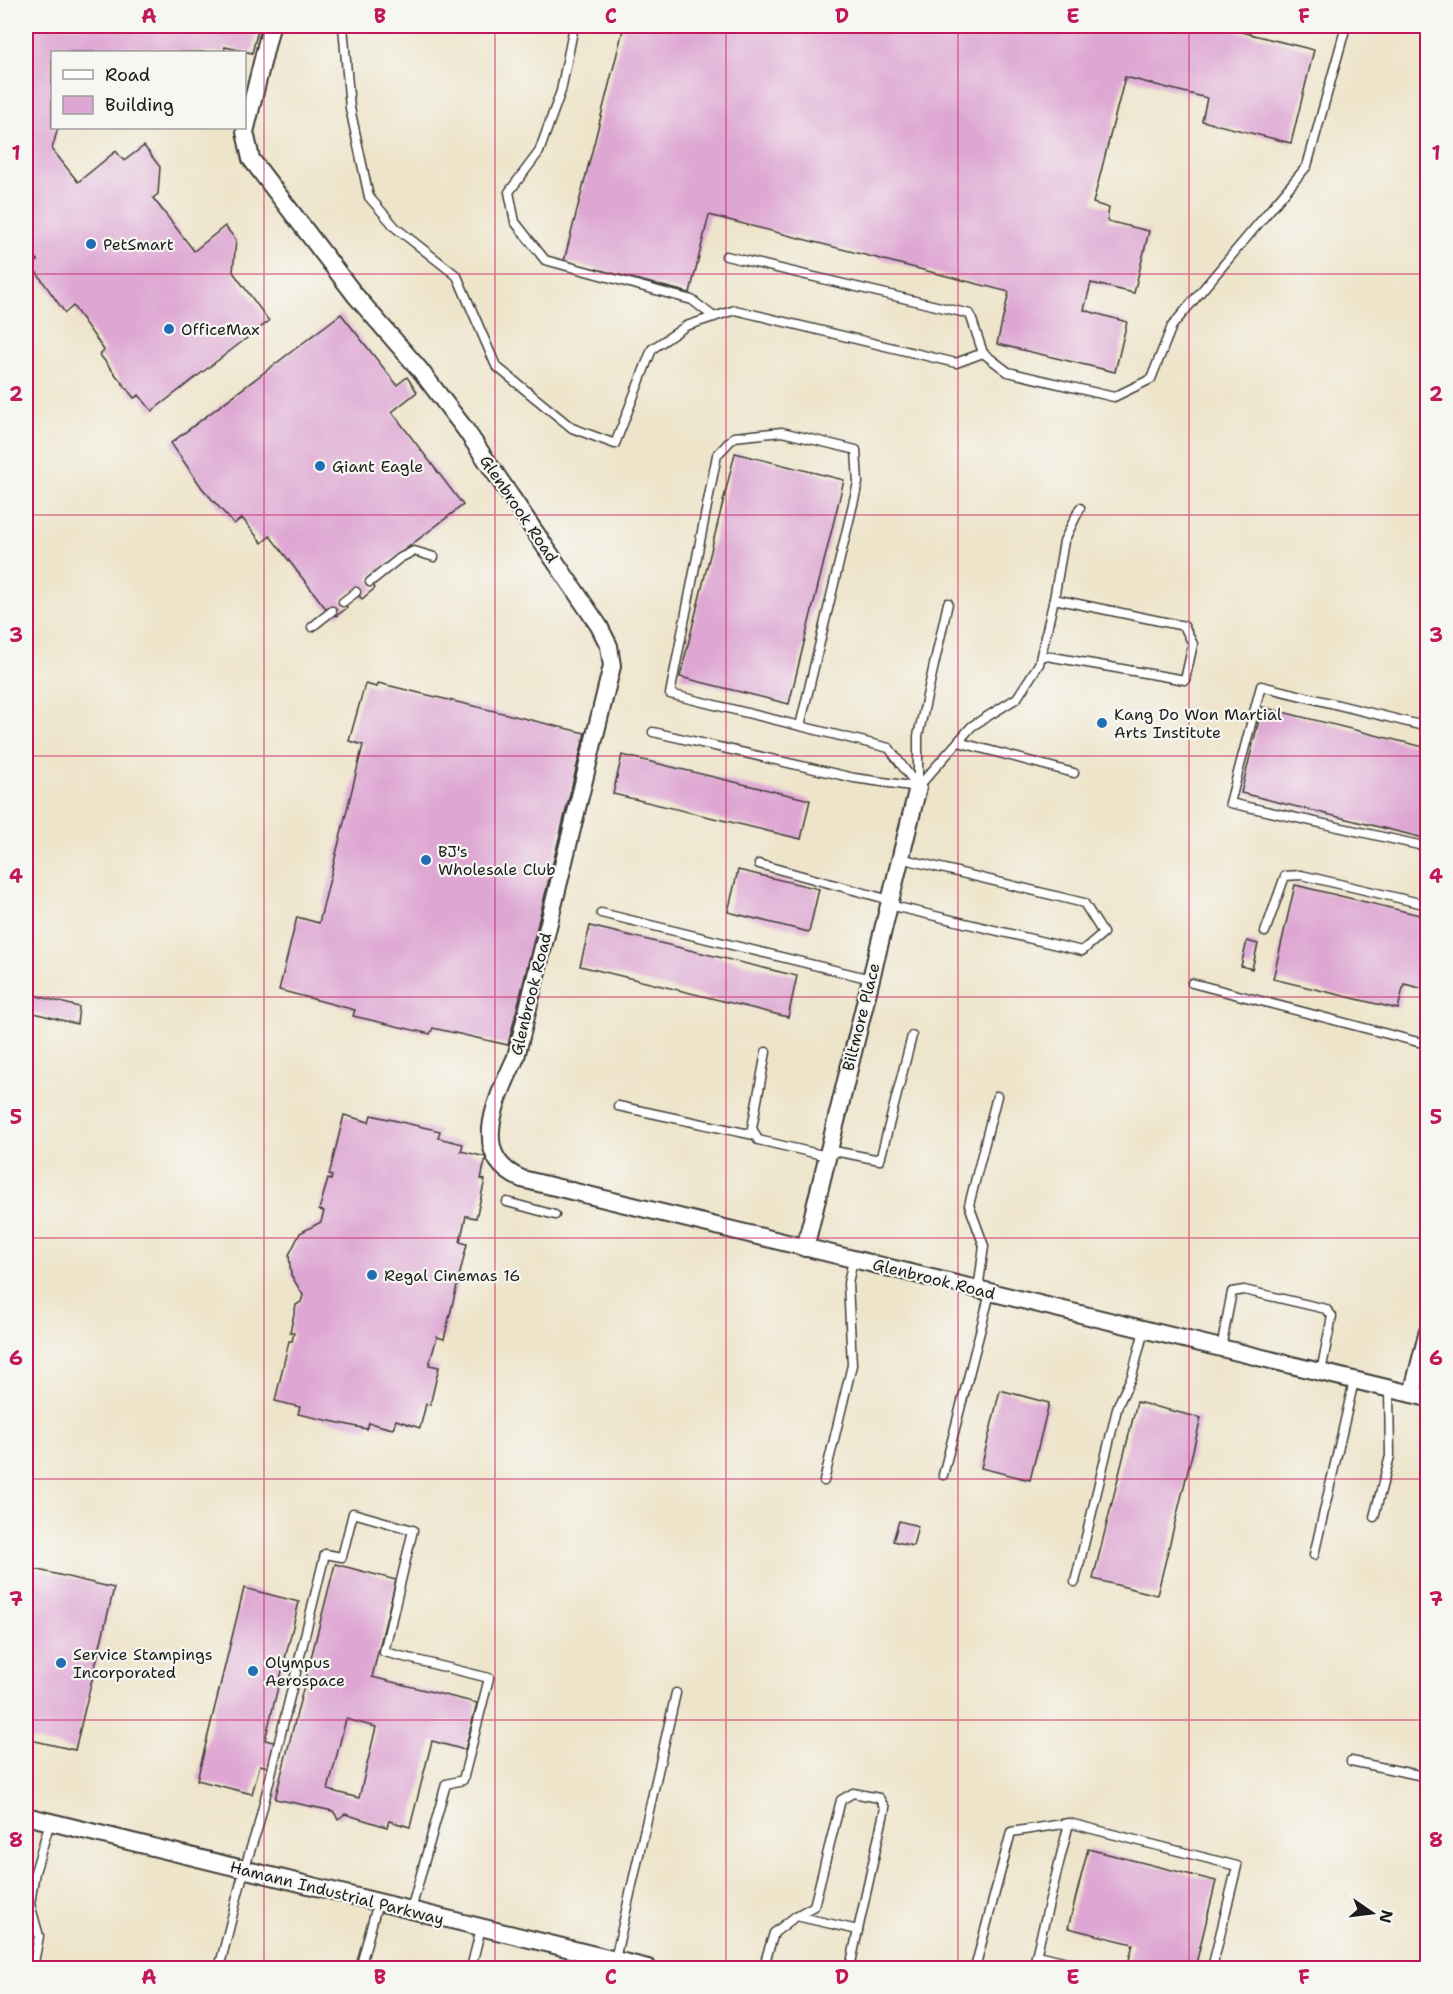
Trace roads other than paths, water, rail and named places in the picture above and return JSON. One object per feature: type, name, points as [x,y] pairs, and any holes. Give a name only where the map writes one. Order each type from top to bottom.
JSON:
[{"type":"street","name":"Glenbrook Road","points":[[246,128],[271,26]]},
{"type":"street","name":"Glenbrook Road","points":[[246,129],[246,147],[251,159],[355,295],[420,370],[465,429],[599,626],[611,656],[612,666],[597,730],[516,1057],[495,1102],[490,1132],[494,1156],[507,1171],[522,1179],[1420,1396]]},
{"type":"street","name":"Biltmore Place","points":[[805,1248],[918,787]]},
{"type":"street","points":[[1420,1396],[1428,1331]]},
{"type":"street","name":"Hamann Industrial Parkway","points":[[26,1816],[378,1902],[614,1964],[648,1968]]},
{"type":"lane","points":[[343,26],[350,108],[369,198],[396,228],[457,276],[496,366],[572,428],[615,444],[652,349],[686,326],[735,310],[956,363],[983,353]]},
{"type":"lane","points":[[574,26],[561,91],[539,152],[509,192],[515,222],[545,260],[692,300],[714,317]]},
{"type":"lane","points":[[726,256],[970,314],[983,353],[1008,372],[1114,397],[1151,379],[1172,326],[1307,166],[1346,26]]},
{"type":"lane","points":[[800,726],[858,483],[856,450],[782,432],[734,437],[717,455],[670,694],[800,726],[889,747],[918,787]]},
{"type":"lane","points":[[918,787],[972,726],[1017,698],[1039,664],[1064,541],[1080,508]]},
{"type":"lane","points":[[370,582],[400,558],[414,551],[434,557]]},
{"type":"lane","points":[[343,602],[356,592]]},
{"type":"lane","points":[[1041,655],[1185,680],[1193,644],[1184,626],[1054,599]]},
{"type":"lane","points":[[918,787],[918,736],[948,603]]},
{"type":"lane","points":[[312,627],[332,611]]},
{"type":"lane","points":[[1428,728],[1261,686],[1230,803],[1428,847]]},
{"type":"lane","points":[[652,732],[854,778],[918,787]]},
{"type":"lane","points":[[958,742],[1074,773]]},
{"type":"lane","points":[[759,864],[889,903],[1082,951],[1103,933],[1084,903],[900,858]]},
{"type":"lane","points":[[1265,932],[1285,876],[1301,875],[1428,905]]},
{"type":"lane","points":[[601,913],[871,979]]},
{"type":"lane","points":[[1192,983],[1418,1042],[1428,1042]]},
{"type":"lane","points":[[766,1052],[752,1128],[758,1140],[880,1160],[912,1036]]},
{"type":"lane","points":[[943,1475],[984,1291],[984,1246],[969,1206],[996,1096]]},
{"type":"lane","points":[[618,1106],[754,1135]]},
{"type":"lane","points":[[507,1202],[555,1215]]},
{"type":"lane","points":[[824,1481],[852,1365],[848,1283],[853,1260]]},
{"type":"lane","points":[[1221,1348],[1232,1292],[1244,1290],[1326,1309],[1332,1317],[1321,1372]]},
{"type":"lane","points":[[1075,1582],[1118,1405],[1132,1376],[1144,1330]]},
{"type":"lane","points":[[1314,1555],[1354,1381]]},
{"type":"lane","points":[[1374,1517],[1390,1456],[1389,1389]]},
{"type":"lane","points":[[219,1968],[237,1904],[243,1870],[258,1827],[325,1554],[342,1557],[353,1513],[413,1530],[384,1652],[489,1678],[463,1780],[446,1784],[411,1911]]},
{"type":"lane","points":[[614,1964],[676,1694]]},
{"type":"lane","points":[[1351,1761],[1428,1777]]},
{"type":"lane","points":[[763,1968],[774,1933],[814,1906],[841,1800],[853,1793],[879,1798],[885,1808],[850,1968]]},
{"type":"lane","points":[[33,1968],[39,1936],[30,1904],[35,1872],[50,1822]]},
{"type":"lane","points":[[1033,1968],[1069,1823]]},
{"type":"lane","points":[[975,1968],[1011,1832],[1069,1823],[1238,1866],[1212,1968]]},
{"type":"lane","points":[[360,1968],[378,1902]]},
{"type":"lane","points":[[796,1916],[858,1930]]},
{"type":"lane","points":[[471,1968],[481,1928]]},
{"type":"lane","points":[[1037,1955],[1094,1968]]},
{"type":"place","name":"PetSmart","points":[[91,244]]},
{"type":"place","name":"OfficeMax","points":[[169,329]]},
{"type":"place","name":"Giant Eagle","points":[[320,466]]},
{"type":"place","name":"Kang Do Won Martial Arts Institute","points":[[1102,723]]},
{"type":"place","name":"BJ's Wholesale Club","points":[[426,860]]},
{"type":"place","name":"Regal Cinemas 16","points":[[372,1275]]},
{"type":"place","name":"Service Stampings Incorporated","points":[[61,1663]]},
{"type":"place","name":"Olympus Aerospace","points":[[253,1671]]}]
